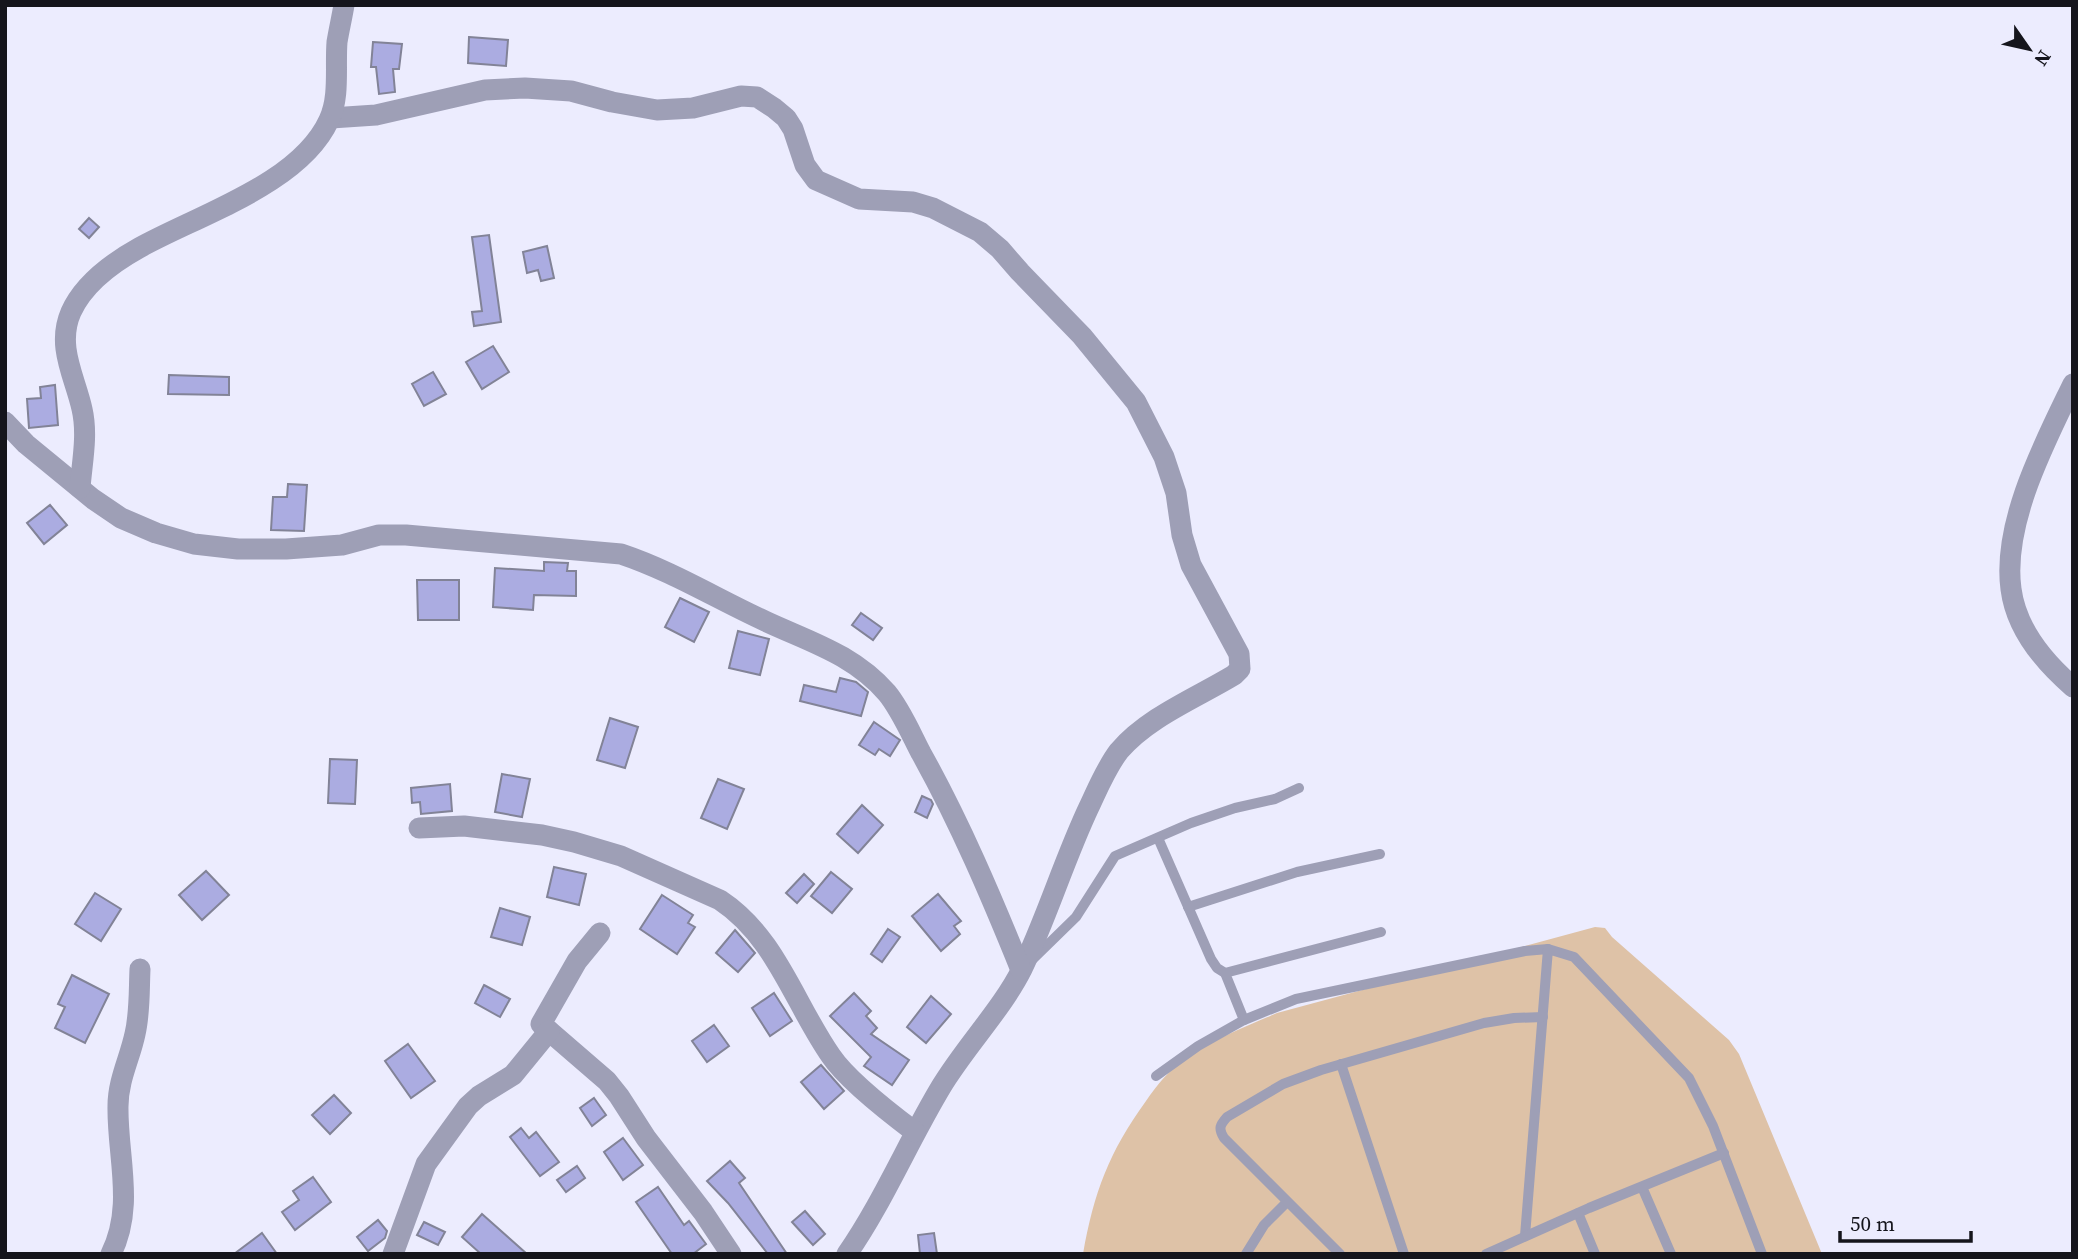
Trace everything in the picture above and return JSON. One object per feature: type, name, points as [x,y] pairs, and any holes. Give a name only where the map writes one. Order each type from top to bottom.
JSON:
[{"type":"street","points":[[80,488],[85,435],[82,409],[66,359],[70,314],[83,291],[125,256],[163,234],[267,184],[292,168],[309,150],[331,118],[336,90],[337,42],[344,5]]},
{"type":"street","points":[[331,118],[376,115],[485,90],[525,88],[571,91],[656,110],[693,108],[741,96],[757,97],[786,118],[793,129],[805,165],[816,180],[859,198],[914,202],[933,208],[980,232],[1000,249],[1111,369],[1136,402],[1164,457],[1176,493],[1182,535],[1191,565],[1239,654],[1240,669],[1164,715],[1134,736],[1118,752],[1073,843],[1021,970],[1005,997],[964,1051],[847,1254]]},
{"type":"street","points":[[2073,384],[2030,483],[2011,552],[2011,589],[2019,617],[2035,646],[2055,672],[2073,687]]},
{"type":"street","points":[[5,422],[26,444],[121,518],[156,533],[194,544],[238,549],[286,549],[342,545],[379,535],[406,535],[621,554],[652,564],[766,622],[807,637],[859,668],[889,695],[945,797],[1021,970]]},
{"type":"street","points":[[419,828],[464,826],[541,835],[574,842],[621,856],[720,900],[733,909],[767,946],[788,978],[833,1060],[890,1113],[915,1132]]},
{"type":"street","points":[[600,933],[577,961],[541,1024],[607,1081],[646,1138],[710,1221],[731,1254]]},
{"type":"street","points":[[111,1254],[121,1226],[125,1193],[118,1106],[121,1078],[136,1030],[140,969]]},
{"type":"street","points":[[393,1254],[426,1164],[468,1106],[513,1075],[549,1031]]},
{"type":"lane","points":[[1021,970],[1076,917],[1115,856],[1191,824],[1235,808],[1275,799],[1299,788]]},
{"type":"lane","points":[[1158,838],[1210,959],[1225,973],[1244,1020]]},
{"type":"lane","points":[[1188,907],[1297,872],[1380,854]]},
{"type":"lane","points":[[1225,973],[1381,933]]},
{"type":"lane","points":[[1525,1236],[1548,949]]},
{"type":"lane","points":[[1156,1076],[1198,1046],[1244,1020],[1296,999],[1525,951],[1548,949],[1574,957],[1689,1078],[1724,1153],[1762,1254]]},
{"type":"lane","points":[[1340,1254],[1224,1138],[1220,1125],[1283,1084],[1341,1064],[1484,1023],[1543,1017]]},
{"type":"lane","points":[[1341,1064],[1404,1254]]},
{"type":"lane","points":[[1486,1254],[1724,1153]]},
{"type":"lane","points":[[1642,1187],[1671,1254]]},
{"type":"lane","points":[[1246,1254],[1264,1225],[1287,1202]]},
{"type":"lane","points":[[1578,1213],[1595,1254]]},
{"type":"shaded area","points":[[1595,927],[1605,928],[1729,1040],[1739,1054],[1822,1254],[1083,1254],[1098,1192],[1122,1138],[1164,1078],[1196,1051],[1277,1013]]},
{"type":"building","points":[[469,37],[508,40],[506,66],[468,63]]},
{"type":"building","points":[[373,42],[402,44],[399,69],[393,69],[395,92],[379,94],[376,67],[371,67]]},
{"type":"building","points":[[89,218],[99,227],[89,238],[79,229]]},
{"type":"building","points":[[489,235],[501,322],[474,326],[472,312],[482,311],[472,237]]},
{"type":"building","points":[[547,246],[554,278],[541,281],[538,270],[527,273],[523,252]]},
{"type":"building","points":[[493,346],[509,372],[482,389],[466,362]]},
{"type":"building","points":[[433,372],[446,394],[424,406],[412,384]]},
{"type":"building","points":[[169,375],[229,377],[229,395],[168,394]]},
{"type":"building","points":[[55,385],[58,425],[29,428],[27,399],[41,398],[40,387]]},
{"type":"building","points":[[288,484],[307,485],[304,531],[271,530],[273,497],[287,497]]},
{"type":"building","points":[[50,505],[67,525],[44,544],[27,523]]},
{"type":"building","points":[[544,562],[568,563],[567,571],[576,571],[576,596],[534,595],[533,610],[493,607],[495,568],[544,571]]},
{"type":"building","points":[[417,580],[459,580],[459,620],[418,620]]},
{"type":"building","points":[[680,598],[709,612],[694,642],[665,627]]},
{"type":"building","points":[[861,613],[882,628],[873,640],[852,625]]},
{"type":"building","points":[[738,631],[769,639],[760,675],[729,668]]},
{"type":"building","points":[[840,678],[856,682],[868,692],[861,716],[800,701],[804,685],[836,692]]},
{"type":"building","points":[[610,718],[638,727],[625,768],[597,760]]},
{"type":"building","points":[[874,722],[900,740],[890,756],[879,749],[875,755],[859,745]]},
{"type":"building","points":[[330,759],[357,760],[355,804],[328,803]]},
{"type":"building","points":[[502,774],[530,779],[522,817],[495,812]]},
{"type":"building","points":[[718,779],[744,789],[727,829],[701,818]]},
{"type":"building","points":[[450,784],[452,811],[421,814],[420,802],[412,803],[411,788]]},
{"type":"building","points":[[922,796],[933,804],[927,818],[915,812]]},
{"type":"building","points":[[862,805],[883,825],[858,853],[837,834]]},
{"type":"building","points":[[554,867],[586,874],[579,905],[547,897]]},
{"type":"building","points":[[206,871],[229,895],[202,920],[179,895]]},
{"type":"building","points":[[831,872],[852,889],[832,913],[811,896]]},
{"type":"building","points":[[804,874],[814,884],[797,903],[786,893]]},
{"type":"building","points":[[95,893],[121,909],[101,941],[75,924]]},
{"type":"building","points":[[938,894],[961,921],[954,926],[960,934],[941,951],[912,916]]},
{"type":"building","points":[[662,895],[693,915],[688,923],[695,927],[677,954],[640,929]]},
{"type":"building","points":[[500,908],[530,917],[522,945],[491,937]]},
{"type":"building","points":[[888,929],[900,937],[882,962],[871,954]]},
{"type":"building","points":[[735,930],[755,953],[738,972],[716,953]]},
{"type":"building","points":[[72,975],[109,994],[85,1043],[55,1028],[65,1007],[58,1004]]},
{"type":"building","points":[[484,985],[510,999],[500,1017],[475,1003]]},
{"type":"building","points":[[774,993],[792,1021],[770,1036],[752,1008]]},
{"type":"building","points":[[854,993],[871,1011],[866,1016],[877,1028],[871,1034],[909,1060],[892,1085],[864,1066],[871,1057],[830,1016]]},
{"type":"building","points":[[931,996],[951,1014],[926,1043],[907,1027]]},
{"type":"building","points":[[714,1025],[729,1046],[707,1062],[692,1041]]},
{"type":"building","points":[[408,1044],[435,1081],[411,1098],[385,1061]]},
{"type":"building","points":[[821,1065],[844,1091],[824,1109],[801,1082]]},
{"type":"building","points":[[334,1095],[351,1113],[330,1134],[312,1115]]},
{"type":"building","points":[[594,1098],[606,1115],[592,1126],[580,1108]]},
{"type":"building","points":[[521,1128],[529,1138],[536,1132],[559,1162],[540,1176],[510,1137]]},
{"type":"building","points":[[623,1138],[643,1165],[623,1180],[604,1152]]},
{"type":"building","points":[[730,1161],[745,1178],[739,1183],[787,1254],[768,1254],[707,1181]]},
{"type":"building","points":[[577,1166],[585,1178],[566,1192],[557,1180]]},
{"type":"building","points":[[313,1177],[331,1202],[295,1230],[282,1212],[299,1200],[293,1191]]},
{"type":"building","points":[[658,1187],[684,1225],[689,1221],[706,1244],[693,1254],[672,1254],[636,1202]]},
{"type":"building","points":[[805,1211],[825,1234],[813,1245],[792,1222]]},
{"type":"building","points":[[482,1214],[527,1254],[481,1254],[462,1237]]},
{"type":"building","points":[[378,1220],[387,1231],[385,1238],[368,1251],[357,1237]]},
{"type":"building","points":[[424,1222],[445,1232],[438,1245],[417,1235]]},
{"type":"building","points":[[262,1233],[277,1254],[234,1254]]},
{"type":"building","points":[[934,1233],[937,1254],[920,1254],[918,1235]]}]
